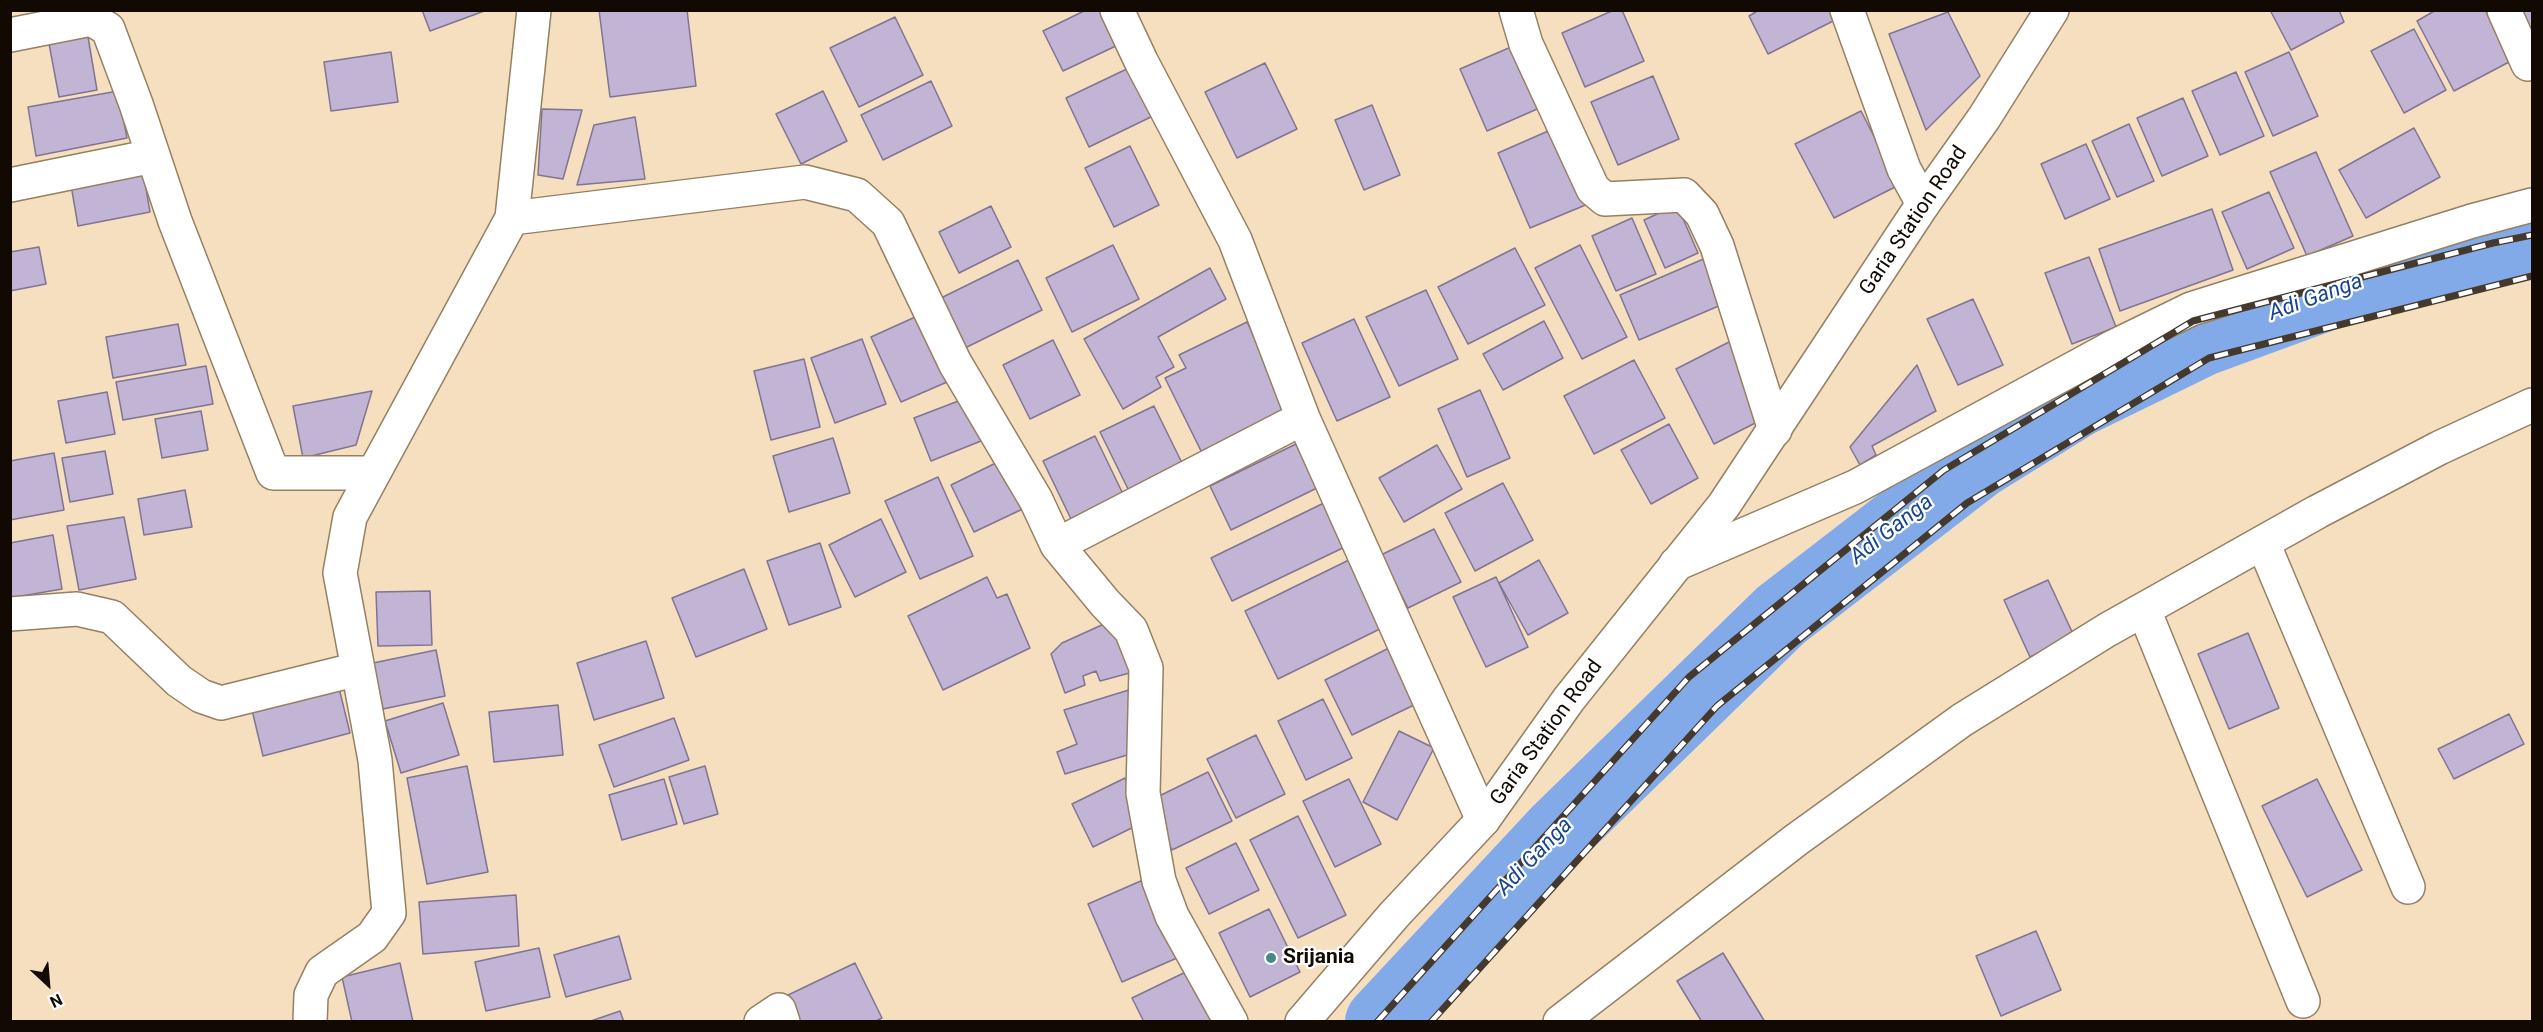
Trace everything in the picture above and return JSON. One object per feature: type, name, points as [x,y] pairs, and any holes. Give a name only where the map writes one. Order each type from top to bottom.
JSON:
[{"type":"street","points":[[1117,10],[1141,61],[1235,240],[1303,418],[1483,820]]},
{"type":"street","points":[[1516,10],[1526,44],[1593,189],[1605,199],[1684,195],[1702,214],[1718,246],[1775,430]]},
{"type":"street","points":[[1847,10],[1904,169],[1923,204]]},
{"type":"street","name":"Garia Station Road","points":[[1302,1022],[1394,915],[1483,820],[1569,699],[1724,506],[1923,204],[1984,118],[2052,10]]},
{"type":"street","points":[[2504,10],[2529,64]]},
{"type":"street","points":[[310,1022],[311,995],[322,972],[372,937],[389,913],[375,760],[340,573],[350,517],[512,218],[533,12]]},
{"type":"street","points":[[10,35],[91,19],[108,29],[175,221],[273,472],[373,473]]},
{"type":"street","points":[[10,184],[153,156]]},
{"type":"street","points":[[512,218],[805,182],[857,195],[888,223],[955,363],[1036,500],[1057,545],[1105,603],[1131,630],[1146,668],[1143,792],[1159,881],[1172,916],[1231,1022]]},
{"type":"street","points":[[1676,564],[1855,487],[2113,347],[2192,309],[2472,221],[2532,205]]},
{"type":"street","points":[[1560,1022],[1796,840],[1962,720],[2107,630],[2263,543],[2439,448],[2532,405]]},
{"type":"street","points":[[1057,545],[1303,418]]},
{"type":"street","points":[[2263,543],[2408,887]]},
{"type":"street","points":[[10,614],[77,609],[112,617],[179,681],[201,696],[221,703],[358,669]]},
{"type":"street","points":[[2144,610],[2303,1002]]},
{"type":"street","points":[[761,1022],[779,1010],[783,1022]]},
{"type":"building","points":[[422,10],[487,10],[430,31]]},
{"type":"building","points":[[599,10],[687,10],[696,86],[610,97]]},
{"type":"building","points":[[1086,10],[1101,10],[1118,45],[1063,71],[1043,31]]},
{"type":"building","points":[[1614,10],[1622,10],[1644,61],[1585,87],[1562,33]]},
{"type":"building","points":[[1759,10],[1840,10],[1843,16],[1768,54],[1749,16]]},
{"type":"building","points":[[2270,10],[2339,10],[2344,22],[2291,50]]},
{"type":"building","points":[[2436,10],[2485,10],[2511,61],[2454,91],[2417,21]]},
{"type":"building","points":[[2518,10],[2532,10],[2532,28],[2525,31]]},
{"type":"building","points":[[1948,12],[1980,76],[1926,130],[1889,34]]},
{"type":"building","points":[[895,17],[923,75],[859,107],[830,48]]},
{"type":"building","points":[[86,25],[97,90],[59,97],[47,33]]},
{"type":"building","points":[[2414,29],[2446,90],[2404,113],[2371,51]]},
{"type":"building","points":[[1518,44],[1544,106],[1487,131],[1460,69]]},
{"type":"building","points":[[391,52],[398,102],[331,111],[324,62]]},
{"type":"building","points":[[2289,52],[2318,116],[2273,136],[2245,72]]},
{"type":"building","points":[[1265,63],[1297,129],[1237,158],[1205,92]]},
{"type":"building","points":[[1133,66],[1157,114],[1089,147],[1066,98]]},
{"type":"building","points":[[2236,72],[2264,136],[2220,155],[2192,91]]},
{"type":"building","points":[[1653,76],[1679,139],[1618,165],[1591,102]]},
{"type":"building","points":[[931,81],[952,126],[883,160],[861,115]]},
{"type":"building","points":[[118,91],[127,138],[36,156],[28,107]]},
{"type":"building","points":[[823,91],[847,141],[801,164],[776,114]]},
{"type":"building","points":[[2183,98],[2208,156],[2162,176],[2137,118]]},
{"type":"building","points":[[1372,105],[1400,175],[1364,190],[1335,120]]},
{"type":"building","points":[[542,109],[582,110],[563,179],[538,175]]},
{"type":"building","points":[[1861,111],[1899,185],[1834,218],[1795,144]]},
{"type":"building","points":[[635,117],[645,179],[577,185],[594,125]]},
{"type":"building","points":[[2129,124],[2154,181],[2117,197],[2092,141]]},
{"type":"building","points":[[1555,128],[1588,204],[1530,228],[1498,153]]},
{"type":"building","points":[[2414,128],[2440,177],[2366,218],[2339,170]]},
{"type":"building","points":[[2086,144],[2110,199],[2065,219],[2041,164]]},
{"type":"building","points":[[1130,146],[1159,205],[1114,227],[1085,168]]},
{"type":"building","points":[[2316,152],[2353,236],[2307,256],[2270,172]]},
{"type":"building","points":[[143,171],[150,212],[78,226],[71,185]]},
{"type":"building","points":[[2269,192],[2294,248],[2247,269],[2222,212]]},
{"type":"building","points":[[1677,205],[1698,253],[1665,268],[1644,220]]},
{"type":"building","points":[[991,206],[1011,247],[959,273],[939,232]]},
{"type":"building","points":[[2212,209],[2233,270],[2120,311],[2099,249]]},
{"type":"building","points":[[1632,218],[1656,274],[1616,291],[1592,236]]},
{"type":"building","points":[[1113,245],[1139,299],[1072,332],[1046,278]]},
{"type":"building","points":[[1580,245],[1627,337],[1582,359],[1535,268]]},
{"type":"building","points":[[39,247],[46,284],[10,291],[10,252]]},
{"type":"building","points":[[1515,248],[1545,305],[1468,344],[1438,287]]},
{"type":"building","points":[[1708,257],[1728,302],[1639,340],[1620,295]]},
{"type":"building","points":[[2089,257],[2116,327],[2072,344],[2045,273]]},
{"type":"building","points":[[1018,260],[1042,310],[963,349],[939,299]]},
{"type":"building","points":[[1210,268],[1226,299],[1158,337],[1174,367],[1156,377],[1161,387],[1123,409],[1084,339]]},
{"type":"building","points":[[1426,290],[1458,359],[1399,386],[1366,317]]},
{"type":"building","points":[[1973,299],[2003,365],[1958,385],[1927,319]]},
{"type":"building","points":[[924,313],[954,379],[901,402],[871,337]]},
{"type":"building","points":[[1354,319],[1390,397],[1337,421],[1302,343]]},
{"type":"building","points":[[1544,321],[1563,358],[1503,390],[1483,354]]},
{"type":"building","points":[[1247,322],[1290,410],[1202,453],[1165,378],[1186,368],[1179,355]]},
{"type":"building","points":[[178,324],[186,365],[113,378],[106,337]]},
{"type":"building","points":[[862,339],[886,404],[835,423],[811,358]]},
{"type":"building","points":[[1053,340],[1080,395],[1030,419],[1003,365]]},
{"type":"building","points":[[1729,342],[1767,417],[1714,444],[1676,369]]},
{"type":"building","points":[[804,359],[820,427],[771,440],[754,371]]},
{"type":"building","points":[[1634,360],[1665,418],[1594,454],[1564,396]]},
{"type":"building","points":[[1917,365],[1936,411],[1872,446],[1876,455],[1860,465],[1850,447]]},
{"type":"building","points":[[206,366],[213,404],[123,420],[116,382]]},
{"type":"building","points":[[1480,390],[1510,458],[1467,477],[1438,409]]},
{"type":"building","points":[[372,391],[356,445],[303,458],[293,406]]},
{"type":"building","points":[[107,392],[115,434],[66,443],[58,401]]},
{"type":"building","points":[[974,395],[991,437],[931,461],[914,418]]},
{"type":"building","points":[[1154,406],[1184,467],[1130,493],[1100,432]]},
{"type":"building","points":[[201,411],[208,450],[162,458],[155,419]]},
{"type":"building","points":[[1669,424],[1698,478],[1651,504],[1621,450]]},
{"type":"building","points":[[1095,436],[1123,494],[1071,519],[1043,461]]},
{"type":"building","points":[[833,438],[850,493],[789,512],[773,456]]},
{"type":"building","points":[[1296,444],[1317,488],[1231,530],[1210,486]]},
{"type":"building","points":[[1437,445],[1462,489],[1404,522],[1379,478]]},
{"type":"building","points":[[105,451],[113,494],[70,502],[62,458]]},
{"type":"building","points":[[54,453],[64,510],[10,520],[10,461]]},
{"type":"building","points":[[1006,458],[1029,506],[974,532],[951,485]]},
{"type":"building","points":[[938,477],[973,556],[920,579],[885,501]]},
{"type":"building","points":[[1503,483],[1533,540],[1475,571],[1445,513]]},
{"type":"building","points":[[185,490],[192,527],[144,535],[138,499]]},
{"type":"building","points":[[1328,501],[1349,545],[1232,601],[1211,558]]},
{"type":"building","points":[[124,517],[136,579],[79,590],[67,526]]},
{"type":"building","points":[[881,519],[906,572],[855,597],[829,545]]},
{"type":"building","points":[[1434,529],[1461,582],[1408,608],[1381,555]]},
{"type":"building","points":[[53,535],[62,589],[10,598],[10,543]]},
{"type":"building","points":[[820,543],[841,607],[789,625],[767,561]]},
{"type":"building","points":[[1355,557],[1388,625],[1278,679],[1245,611]]},
{"type":"building","points":[[1539,560],[1568,613],[1528,635],[1499,583]]},
{"type":"building","points":[[744,569],[767,629],[696,657],[672,598]]},
{"type":"building","points":[[987,577],[997,598],[1007,594],[1030,648],[943,690],[908,616]]},
{"type":"building","points":[[1496,577],[1528,647],[1486,667],[1453,597]]},
{"type":"building","points":[[2048,580],[2074,636],[2030,657],[2004,600]]},
{"type":"building","points":[[430,591],[432,645],[378,646],[376,592]]},
{"type":"building","points":[[1104,624],[1129,647],[1137,671],[1100,681],[1096,671],[1083,676],[1085,685],[1065,693],[1051,654],[1062,643]]},
{"type":"building","points":[[2248,633],[2279,708],[2229,729],[2198,654]]},
{"type":"building","points":[[646,641],[664,698],[594,720],[577,663]]},
{"type":"building","points":[[1389,648],[1416,704],[1352,735],[1325,680]]},
{"type":"building","points":[[436,650],[445,696],[383,709],[373,663]]},
{"type":"building","points":[[339,688],[350,733],[263,756],[252,710]]},
{"type":"building","points":[[1132,689],[1127,755],[1065,774],[1057,752],[1077,744],[1064,710]]},
{"type":"building","points":[[1323,699],[1352,758],[1306,780],[1278,721]]},
{"type":"building","points":[[443,703],[459,755],[401,773],[385,721]]},
{"type":"building","points":[[558,705],[563,755],[494,762],[489,712]]},
{"type":"building","points":[[2509,714],[2524,744],[2454,779],[2438,749]]},
{"type":"building","points":[[674,718],[689,760],[614,787],[599,745]]},
{"type":"building","points":[[1399,731],[1434,748],[1397,820],[1363,802]]},
{"type":"building","points":[[1256,735],[1285,794],[1236,818],[1207,759]]},
{"type":"building","points":[[467,766],[488,872],[427,884],[407,778]]},
{"type":"building","points":[[705,766],[718,814],[684,824],[669,777]]},
{"type":"building","points":[[1208,772],[1232,821],[1172,850],[1149,801]]},
{"type":"building","points":[[1125,778],[1146,821],[1093,847],[1072,804]]},
{"type":"building","points":[[664,779],[677,824],[622,840],[609,795]]},
{"type":"building","points":[[1349,779],[1381,844],[1335,867],[1303,801]]},
{"type":"building","points":[[2317,779],[2362,870],[2307,897],[2262,806]]},
{"type":"building","points":[[1298,816],[1346,915],[1298,938],[1250,840]]},
{"type":"building","points":[[1236,843],[1259,890],[1209,914],[1186,868]]},
{"type":"building","points":[[1143,880],[1177,958],[1122,982],[1088,904]]},
{"type":"building","points":[[516,895],[519,946],[423,954],[419,902]]},
{"type":"building","points":[[1269,909],[1300,972],[1250,997],[1219,933]]},
{"type":"building","points":[[2036,931],[2061,990],[2001,1016],[1976,956]]},
{"type":"building","points":[[619,936],[631,979],[566,997],[554,955]]},
{"type":"building","points":[[539,948],[550,997],[486,1011],[475,962]]},
{"type":"building","points":[[1723,953],[1765,1022],[1702,1022],[1677,981]]},
{"type":"building","points":[[400,963],[413,1022],[352,1022],[342,977]]},
{"type":"building","points":[[855,963],[882,1018],[874,1022],[799,1022],[786,996]]},
{"type":"building","points":[[1194,968],[1220,1022],[1144,1022],[1132,998]]},
{"type":"building","points":[[620,1011],[624,1022],[588,1022]]},
{"type":"waterway","name":"Adi Ganga","points":[[1381,1022],[1558,832],[1781,615],[1978,463],[2078,401],[2203,340],[2388,272],[2532,238]]},
{"type":"railway","points":[[1377,1022],[1689,677],[1944,470],[2193,321],[2493,243],[2532,235]]},
{"type":"railway","points":[[1431,1022],[1717,706],[1967,503],[2209,358],[2532,276]]},
{"type":"place","name":"Srijania","points":[[1271,958]]}]
